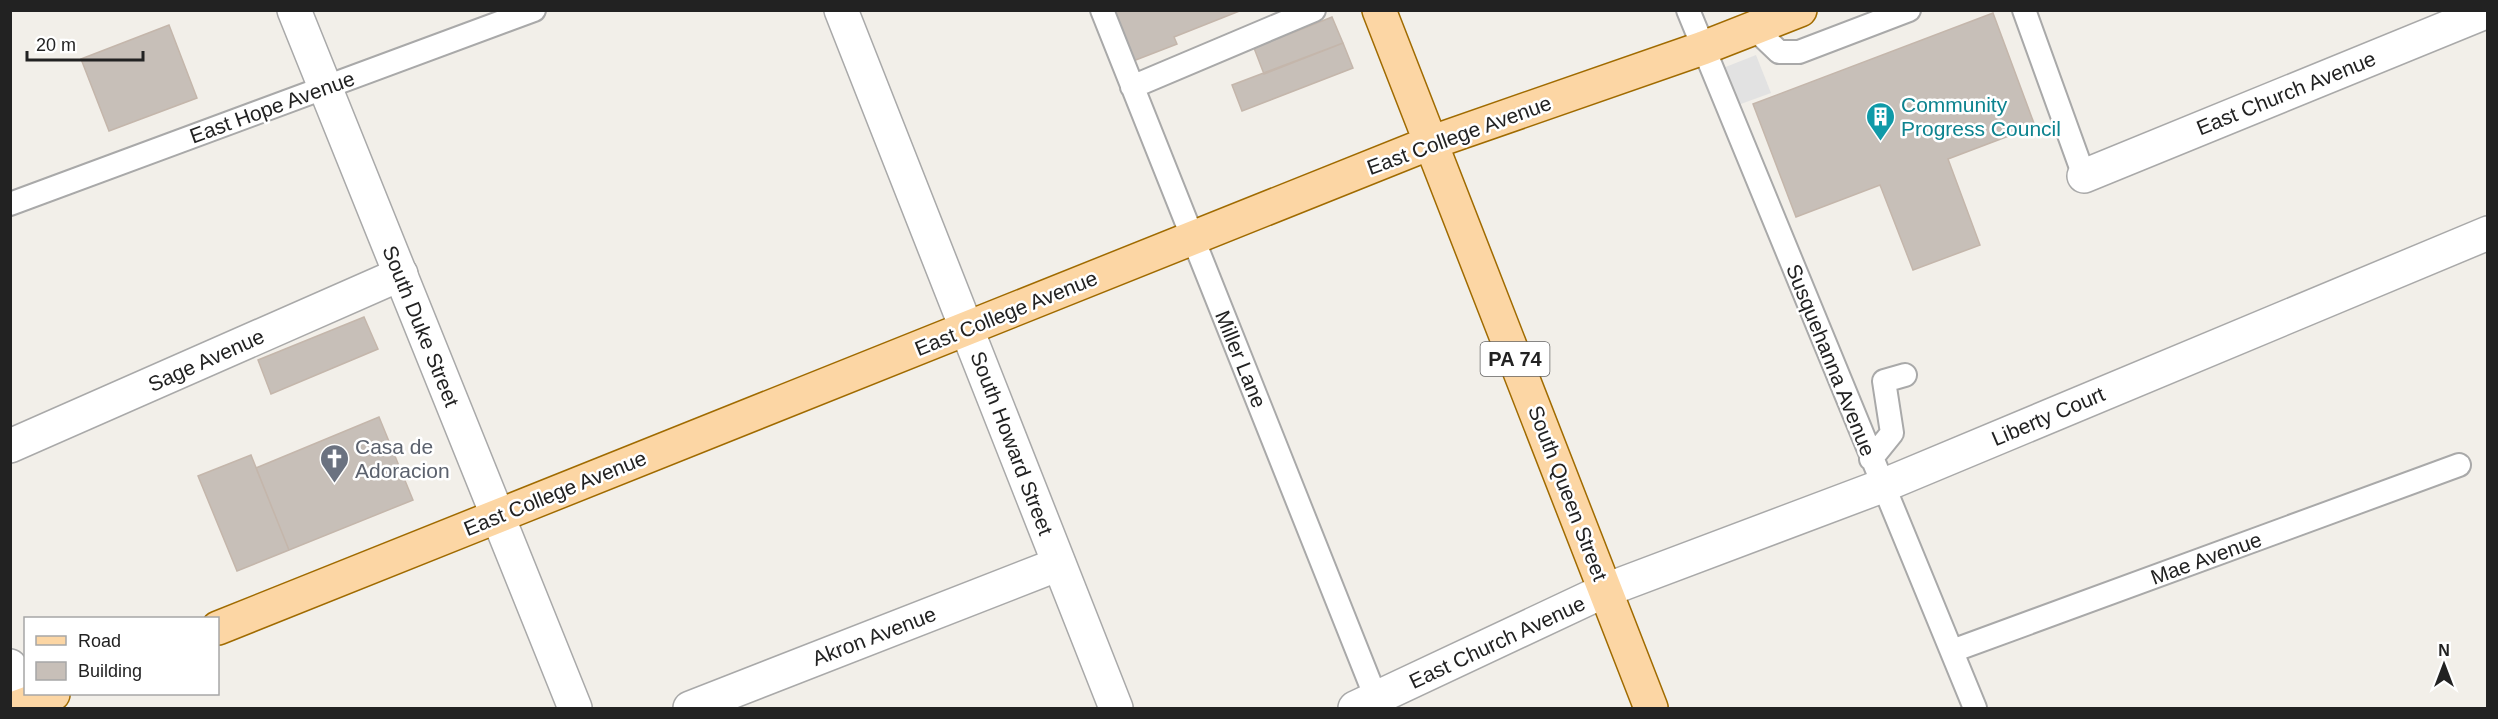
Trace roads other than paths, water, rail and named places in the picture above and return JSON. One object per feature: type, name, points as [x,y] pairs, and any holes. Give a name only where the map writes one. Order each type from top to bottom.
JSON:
[{"type":"main road","name":"South Queen Street","points":[[1379,10],[1651,708]]},
{"type":"main road","name":"East College Avenue","points":[[219,628],[1430,143],[1703,48],[1800,10]]},
{"type":"street","name":"South Duke Street","points":[[294,10],[574,708]]},
{"type":"street","name":"South Howard Street","points":[[841,10],[1116,708]]},
{"type":"street","name":"East Church Avenue","points":[[2084,176],[2487,11]]},
{"type":"street","name":"Liberty Court","points":[[1606,591],[1876,473],[2487,233]]},
{"type":"street","name":"Sage Avenue","points":[[10,446],[401,274]]},
{"type":"street","name":"Akron Avenue","points":[[690,708],[1059,564]]},
{"type":"street","name":"East Church Avenue","points":[[1370,706],[1606,591]]},
{"type":"street","points":[[10,666],[24,693]]},
{"type":"lane","name":"East Hope Avenue","points":[[10,204],[534,10]]},
{"type":"lane","name":"Miller Lane","points":[[1102,10],[1193,238],[1370,706]]},
{"type":"lane","points":[[1132,87],[1314,10]]},
{"type":"lane","name":"Susquehanna Avenue","points":[[1688,10],[1876,473],[1975,708]]},
{"type":"lane","points":[[1755,29],[1779,52],[1799,52],[1909,10]]},
{"type":"lane","points":[[2024,10],[2084,176]]},
{"type":"lane","points":[[1876,473],[1892,433],[1884,381],[1905,375]]},
{"type":"lane","name":"Mae Avenue","points":[[1952,651],[2459,465]]},
{"type":"place","name":"Community Progress Council","points":[[1880,142]]},
{"type":"place","name":"Casa de Adoracion","points":[[334,484]]}]
